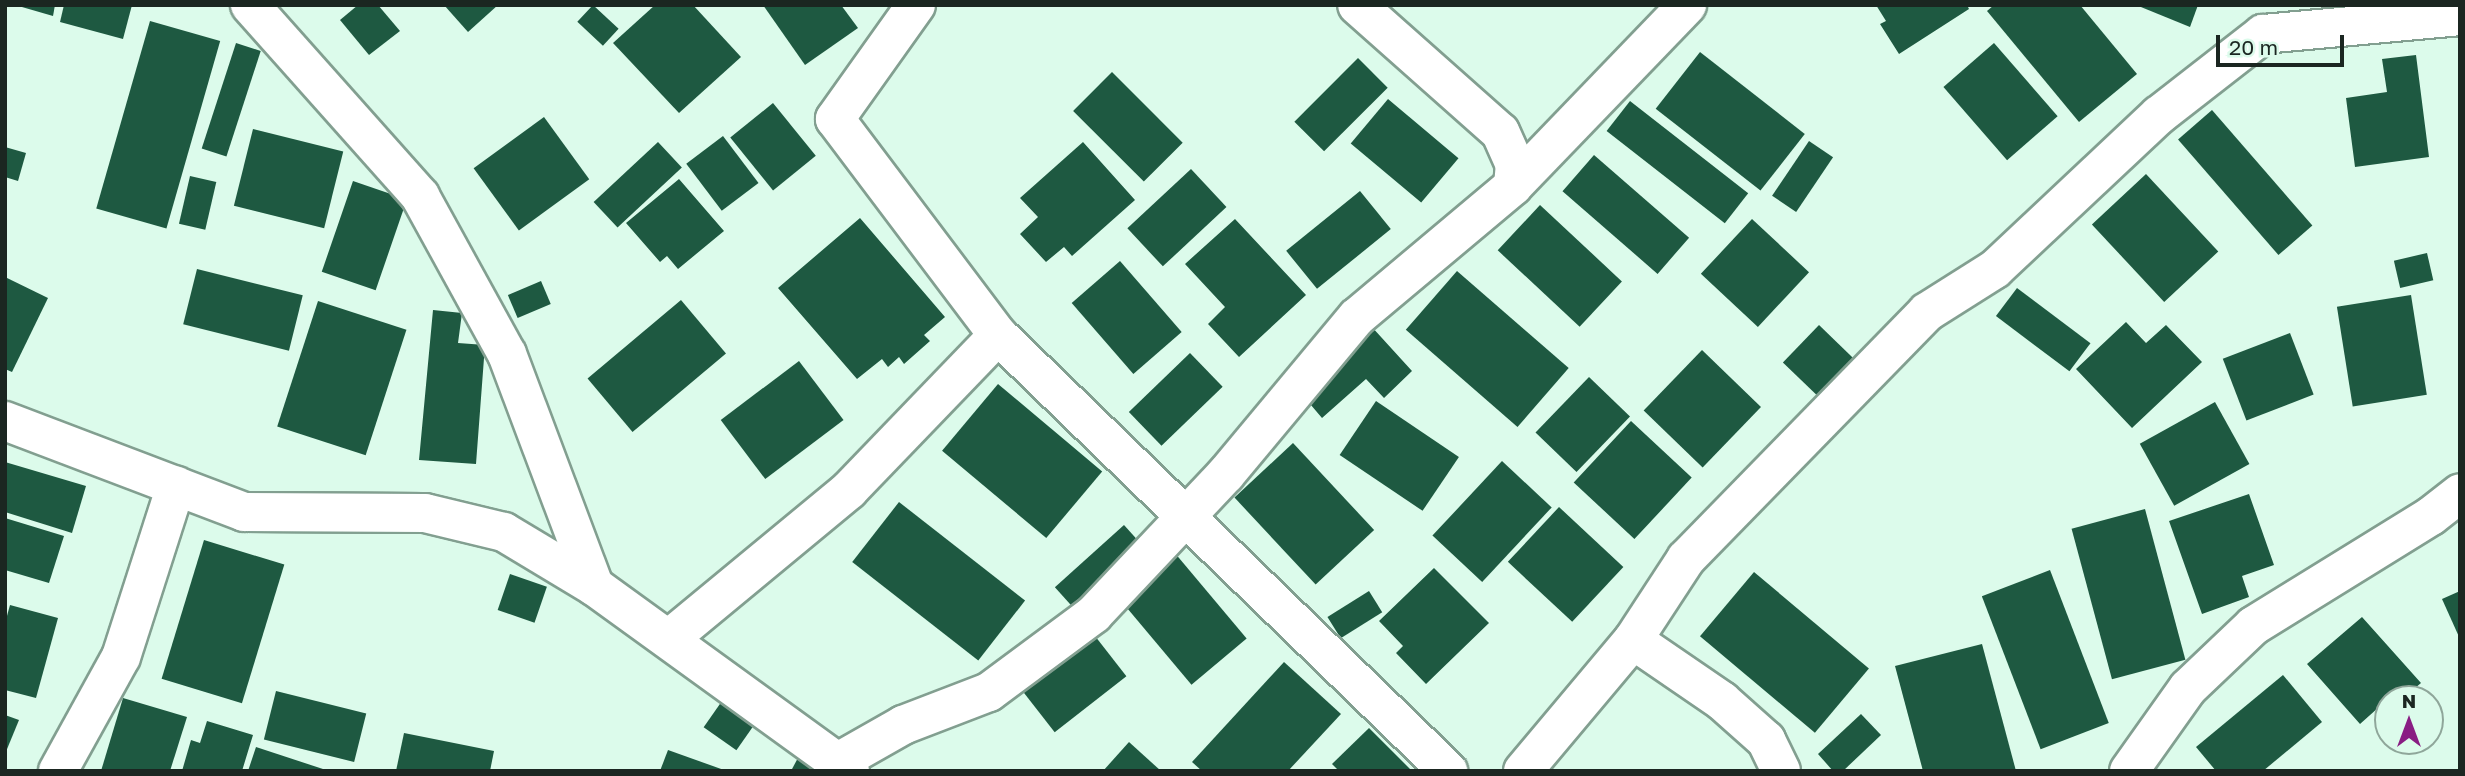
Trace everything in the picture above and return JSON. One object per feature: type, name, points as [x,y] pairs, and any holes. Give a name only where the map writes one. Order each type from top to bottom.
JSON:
[{"type":"street","points":[[250,5],[420,196],[506,354],[594,586]]},
{"type":"street","points":[[916,5],[835,120],[998,335],[1448,771]]},
{"type":"street","points":[[1357,5],[1500,132],[1515,164],[1513,186]]},
{"type":"street","points":[[5,421],[244,512],[425,513],[504,532],[594,586],[844,766],[903,725],[989,692],[1094,614],[1185,519],[1357,317],[1513,186],[1687,5]]},
{"type":"street","points":[[1523,771],[1633,640],[1686,559],[1927,312],[1995,269],[2159,115],[2263,34],[2460,16]]},
{"type":"street","points":[[669,639],[849,490],[998,335]]},
{"type":"street","points":[[58,771],[121,657],[176,486]]},
{"type":"street","points":[[2129,771],[2188,688],[2253,626],[2431,516],[2460,493]]},
{"type":"street","points":[[1633,640],[1722,701],[1766,740],[1781,771]]},
{"type":"building","points":[[15,5],[55,5],[53,16]]},
{"type":"building","points":[[64,5],[132,5],[123,39],[60,22]]},
{"type":"building","points":[[358,5],[378,5],[400,31],[369,55],[340,20]]},
{"type":"building","points":[[444,5],[498,5],[468,32]]},
{"type":"building","points":[[593,5],[619,29],[603,46],[577,22]]},
{"type":"building","points":[[655,5],[693,5],[741,57],[679,113],[613,43]]},
{"type":"building","points":[[763,5],[841,5],[858,28],[805,65]]},
{"type":"building","points":[[1876,5],[1967,5],[1969,9],[1899,54],[1880,24],[1886,21]]},
{"type":"building","points":[[1994,5],[2080,5],[2137,74],[2079,122],[1987,11]]},
{"type":"building","points":[[2136,5],[2198,5],[2190,27]]},
{"type":"building","points":[[150,21],[220,41],[166,229],[96,208]]},
{"type":"building","points":[[236,43],[261,51],[226,157],[202,149]]},
{"type":"building","points":[[1994,43],[2058,116],[2007,160],[1943,87]]},
{"type":"building","points":[[1700,52],[1805,134],[1760,191],[1656,109]]},
{"type":"building","points":[[2416,55],[2429,157],[2355,167],[2346,98],[2387,92],[2382,59]]},
{"type":"building","points":[[1358,58],[1388,88],[1324,151],[1294,122]]},
{"type":"building","points":[[1112,72],[1183,143],[1144,182],[1073,111]]},
{"type":"building","points":[[1388,99],[1458,158],[1421,203],[1351,143]]},
{"type":"building","points":[[1630,101],[1748,193],[1725,223],[1607,131]]},
{"type":"building","points":[[773,103],[816,156],[773,190],[730,138]]},
{"type":"building","points":[[2212,110],[2312,225],[2278,255],[2178,140]]},
{"type":"building","points":[[544,117],[589,179],[519,230],[474,168]]},
{"type":"building","points":[[253,129],[343,151],[324,228],[234,206]]},
{"type":"building","points":[[723,136],[759,183],[722,211],[686,164]]},
{"type":"building","points":[[1809,141],[1833,157],[1796,212],[1772,196]]},
{"type":"building","points":[[658,142],[682,168],[618,228],[594,202]]},
{"type":"building","points":[[1083,142],[1135,200],[1072,256],[1064,247],[1046,262],[1020,234],[1038,217],[1020,198]]},
{"type":"building","points":[[5,147],[26,153],[18,181],[5,177]]},
{"type":"building","points":[[1594,155],[1689,238],[1658,274],[1563,191]]},
{"type":"building","points":[[1191,169],[1226,207],[1163,266],[1127,228]]},
{"type":"building","points":[[2146,174],[2218,252],[2164,302],[2092,224]]},
{"type":"building","points":[[190,176],[216,182],[205,230],[179,224]]},
{"type":"building","points":[[679,179],[724,231],[678,269],[667,256],[660,262],[626,223]]},
{"type":"building","points":[[353,181],[407,200],[376,290],[322,272]]},
{"type":"building","points":[[1360,191],[1391,229],[1317,289],[1286,251]]},
{"type":"building","points":[[1540,205],[1622,281],[1580,327],[1498,250]]},
{"type":"building","points":[[860,218],[945,317],[924,335],[930,341],[904,364],[899,357],[888,367],[882,359],[857,379],[778,288]]},
{"type":"building","points":[[1235,219],[1306,295],[1239,357],[1208,324],[1225,307],[1185,264]]},
{"type":"building","points":[[1752,219],[1809,272],[1758,327],[1701,274]]},
{"type":"building","points":[[2427,253],[2433,280],[2400,288],[2394,261]]},
{"type":"building","points":[[1120,261],[1182,332],[1133,374],[1072,303]]},
{"type":"building","points":[[197,269],[303,295],[289,351],[183,324]]},
{"type":"building","points":[[1457,271],[1569,368],[1518,427],[1406,330]]},
{"type":"building","points":[[5,277],[48,298],[12,372],[5,369]]},
{"type":"building","points":[[541,281],[551,304],[518,318],[508,295]]},
{"type":"building","points":[[2017,288],[2090,343],[2069,371],[1996,316]]},
{"type":"building","points":[[2411,295],[2427,395],[2353,406],[2337,307]]},
{"type":"building","points":[[681,300],[726,354],[633,432],[588,378]]},
{"type":"building","points":[[318,301],[406,330],[366,455],[277,427]]},
{"type":"building","points":[[433,310],[462,313],[458,343],[485,345],[476,464],[419,460]]},
{"type":"building","points":[[2126,322],[2146,343],[2166,325],[2202,362],[2132,428],[2076,369]]},
{"type":"building","points":[[1819,325],[1859,364],[1823,401],[1783,362]]},
{"type":"building","points":[[1371,326],[1412,371],[1384,398],[1366,379],[1322,418],[1299,391]]},
{"type":"building","points":[[2290,333],[2314,395],[2246,420],[2223,359]]},
{"type":"building","points":[[1702,350],[1761,407],[1703,467],[1644,410]]},
{"type":"building","points":[[1190,353],[1223,387],[1162,446],[1129,412]]},
{"type":"building","points":[[799,361],[844,420],[765,479],[721,420]]},
{"type":"building","points":[[1589,377],[1630,417],[1577,472],[1536,432]]},
{"type":"building","points":[[998,384],[1102,471],[1046,538],[942,451]]},
{"type":"building","points":[[1376,401],[1459,457],[1423,511],[1340,455]]},
{"type":"building","points":[[2215,402],[2249,464],[2174,506],[2140,444]]},
{"type":"building","points":[[1631,421],[1692,478],[1634,539],[1574,482]]},
{"type":"building","points":[[1293,443],[1374,530],[1316,585],[1234,498]]},
{"type":"building","points":[[1502,461],[1552,507],[1482,582],[1432,536]]},
{"type":"building","points":[[5,462],[86,486],[72,533],[5,512]]},
{"type":"building","points":[[2249,494],[2274,565],[2242,576],[2249,597],[2202,614],[2169,521]]},
{"type":"building","points":[[899,502],[1025,601],[978,660],[852,562]]},
{"type":"building","points":[[1559,507],[1623,567],[1572,622],[1508,562]]},
{"type":"building","points":[[2145,509],[2185,660],[2112,679],[2072,529]]},
{"type":"building","points":[[5,518],[64,536],[49,583],[5,570]]},
{"type":"building","points":[[1124,525],[1148,552],[1079,614],[1055,587]]},
{"type":"building","points":[[204,540],[284,565],[242,703],[162,679]]},
{"type":"building","points":[[1174,552],[1247,639],[1191,685],[1119,598]]},
{"type":"building","points":[[1434,568],[1489,623],[1426,684],[1396,653],[1403,646],[1379,621]]},
{"type":"building","points":[[2050,570],[2109,723],[2041,749],[1982,596]]},
{"type":"building","points":[[1754,572],[1869,668],[1815,733],[1700,636]]},
{"type":"building","points":[[510,574],[547,587],[535,623],[498,610]]},
{"type":"building","points":[[1369,591],[1382,612],[1341,638],[1327,617]]},
{"type":"building","points":[[2460,591],[2460,639],[2442,599]]},
{"type":"building","points":[[10,605],[58,618],[36,698],[5,690],[5,623]]},
{"type":"building","points":[[2362,617],[2421,683],[2374,685],[2374,712],[2360,724],[2307,664]]},
{"type":"building","points":[[1095,636],[1126,676],[1055,732],[1023,692]]},
{"type":"building","points":[[1982,644],[2016,771],[1923,771],[1895,666]]},
{"type":"building","points":[[1284,662],[1341,714],[1288,771],[1202,771],[1192,762]]},
{"type":"building","points":[[2283,675],[2322,722],[2263,771],[2216,771],[2196,747]]},
{"type":"building","points":[[276,691],[366,713],[354,762],[264,740]]},
{"type":"building","points":[[123,698],[187,717],[170,771],[101,771]]},
{"type":"building","points":[[722,701],[755,724],[736,750],[704,727]]},
{"type":"building","points":[[1861,714],[1881,735],[1843,771],[1833,771],[1818,754]]},
{"type":"building","points":[[5,715],[19,720],[5,754]]},
{"type":"building","points":[[207,721],[253,735],[242,771],[182,771],[191,740],[200,743]]},
{"type":"building","points":[[1369,728],[1412,771],[1339,771],[1332,764]]},
{"type":"building","points":[[404,733],[494,751],[490,771],[396,771]]},
{"type":"building","points":[[1129,742],[1161,771],[1103,771]]},
{"type":"building","points":[[256,747],[326,770],[248,771]]},
{"type":"building","points":[[668,750],[724,770],[724,771],[660,771]]},
{"type":"building","points":[[800,754],[831,771],[791,771]]}]
